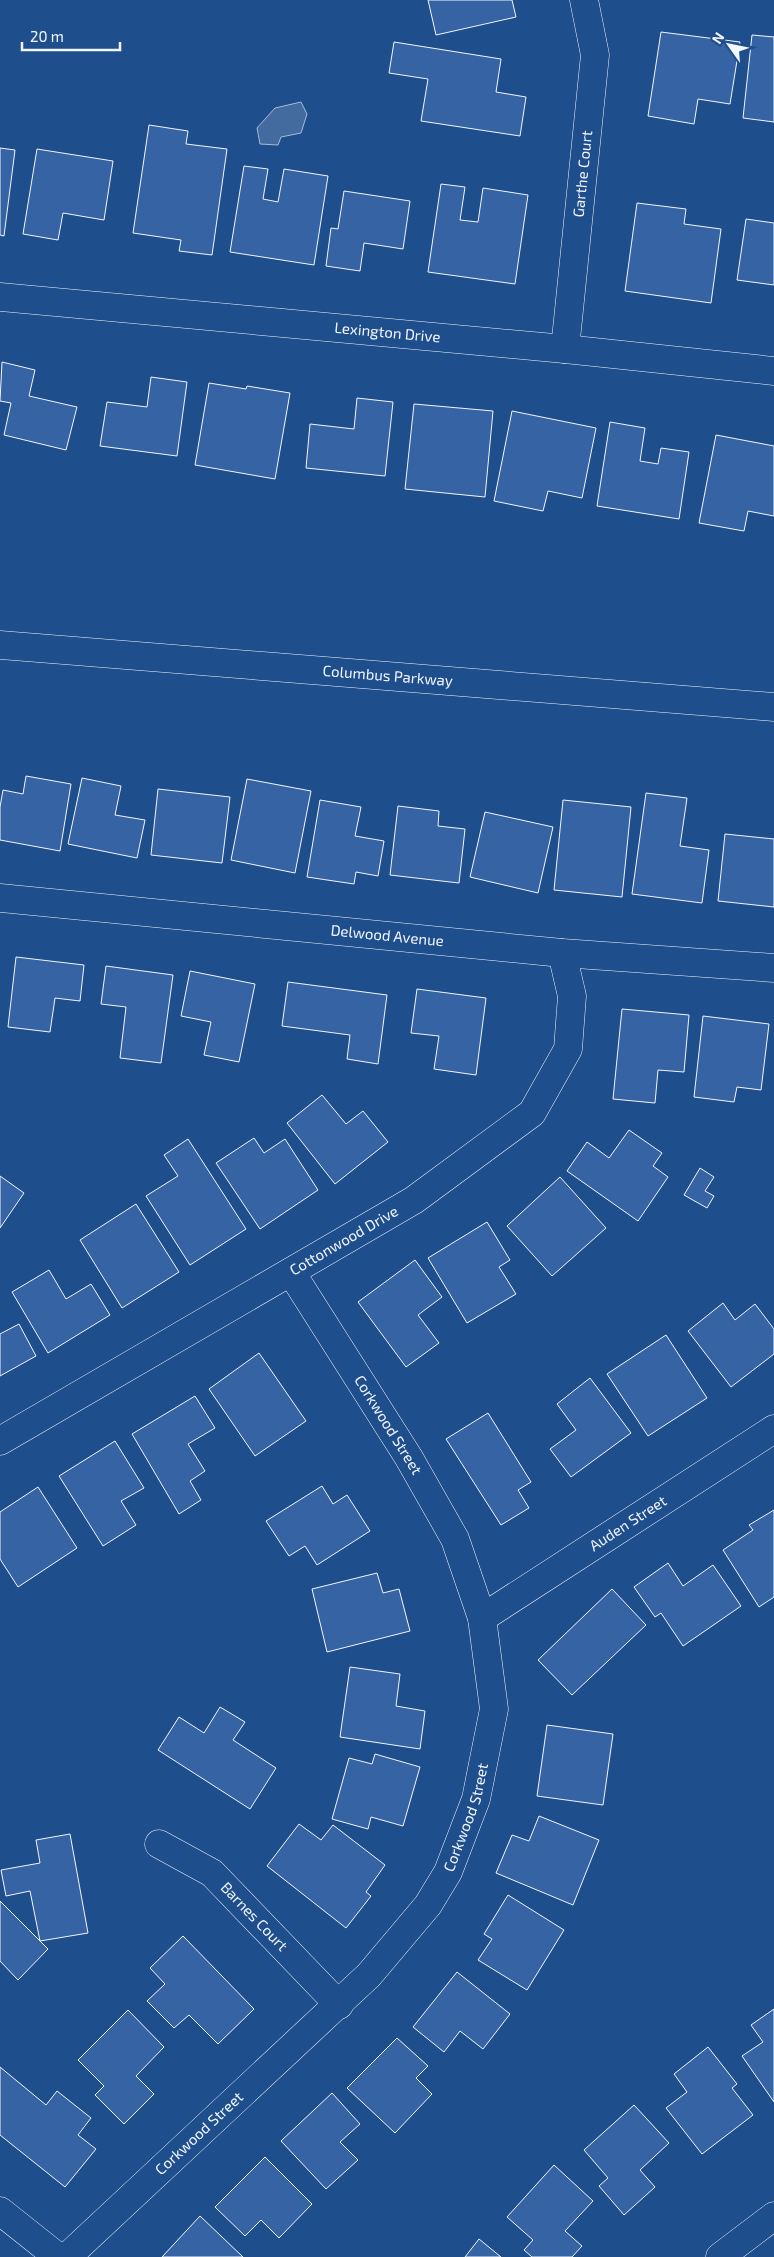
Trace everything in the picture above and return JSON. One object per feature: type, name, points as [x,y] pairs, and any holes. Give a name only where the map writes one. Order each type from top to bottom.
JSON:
[{"type":"street","name":"Garthe Court","points":[[565,349],[594,55],[584,0]]},
{"type":"street","name":"Lexington Drive","points":[[0,297],[565,349],[774,371]]},
{"type":"street","name":"Columbus Parkway","points":[[0,645],[774,707]]},
{"type":"street","name":"Delwood Avenue","points":[[0,898],[562,953],[774,968]]},
{"type":"street","name":"Cottonwood Drive","points":[[0,1441],[414,1200],[532,1113],[568,1049],[572,996],[562,953]]},
{"type":"street","name":"Corkwood Street","points":[[67,2257],[339,2005],[369,1974],[428,1906],[448,1872],[476,1800],[494,1709],[482,1618],[455,1539],[409,1458],[290,1272]]},
{"type":"street","name":"Auden Street","points":[[482,1618],[774,1429]]},
{"type":"street","name":"Barnes Court","points":[[159,1844],[212,1873],[339,2005]]},
{"type":"street","points":[[0,2211],[58,2257]]},
{"type":"street","points":[[720,2257],[774,2216]]},
{"type":"water","points":[[301,102],[307,114],[301,133],[281,137],[278,145],[260,144],[257,128],[275,108]]},
{"type":"building","points":[[428,0],[512,0],[516,17],[436,35]]},
{"type":"building","points":[[661,32],[740,42],[730,104],[698,99],[694,124],[648,116]]},
{"type":"building","points":[[752,35],[774,37],[774,122],[743,118]]},
{"type":"building","points":[[394,42],[501,59],[496,92],[526,97],[520,136],[421,121],[428,79],[389,73]]},
{"type":"building","points":[[149,125],[188,131],[186,144],[227,149],[212,255],[179,251],[181,240],[133,233]]},
{"type":"building","points":[[0,148],[15,150],[4,236],[0,235]]},
{"type":"building","points":[[37,149],[113,161],[104,220],[63,213],[58,240],[23,234]]},
{"type":"building","points":[[244,166],[268,169],[263,199],[278,202],[284,169],[328,176],[314,265],[230,252]]},
{"type":"building","points":[[441,184],[465,187],[460,220],[478,222],[483,188],[528,195],[515,284],[428,272]]},
{"type":"building","points":[[344,191],[410,201],[403,249],[364,243],[360,271],[326,266],[331,228],[338,229]]},
{"type":"building","points":[[637,203],[686,209],[684,224],[721,229],[711,303],[625,291]]},
{"type":"building","points":[[746,219],[774,223],[774,285],[737,280]]},
{"type":"building","points":[[2,362],[35,370],[29,396],[77,407],[66,450],[4,435],[11,403],[0,401]]},
{"type":"building","points":[[151,377],[187,382],[177,456],[100,446],[107,402],[147,407]]},
{"type":"building","points":[[209,383],[246,389],[247,386],[290,393],[275,479],[195,465]]},
{"type":"building","points":[[357,398],[393,402],[385,476],[306,468],[310,424],[354,429]]},
{"type":"building","points":[[414,404],[493,411],[485,497],[405,489]]},
{"type":"building","points":[[512,411],[596,428],[582,498],[548,491],[543,511],[494,501]]},
{"type":"building","points":[[610,422],[645,428],[640,461],[658,464],[661,448],[689,452],[679,519],[597,506]]},
{"type":"building","points":[[716,435],[774,446],[774,516],[748,511],[744,531],[699,523]]},
{"type":"building","points":[[26,776],[71,784],[60,851],[0,840],[0,807],[3,790],[23,794]]},
{"type":"building","points":[[82,778],[121,786],[115,815],[145,820],[137,858],[68,844]]},
{"type":"building","points":[[247,779],[311,791],[295,873],[231,860]]},
{"type":"building","points":[[158,789],[230,797],[222,863],[151,855]]},
{"type":"building","points":[[646,793],[687,798],[680,846],[709,850],[702,903],[632,894]]},
{"type":"building","points":[[320,800],[361,807],[355,836],[384,841],[378,876],[356,872],[354,884],[307,877]]},
{"type":"building","points":[[563,800],[631,807],[622,897],[554,890]]},
{"type":"building","points":[[398,806],[439,811],[438,826],[465,829],[459,883],[390,875]]},
{"type":"building","points":[[485,812],[553,827],[538,893],[470,877]]},
{"type":"building","points":[[725,834],[774,839],[774,907],[718,901]]},
{"type":"building","points":[[16,957],[84,965],[80,1001],[55,998],[50,1032],[8,1027]]},
{"type":"building","points":[[106,966],[173,975],[161,1063],[120,1058],[126,1007],[101,1004]]},
{"type":"building","points":[[190,971],[255,984],[239,1062],[204,1055],[211,1022],[181,1016]]},
{"type":"building","points":[[288,982],[387,995],[378,1064],[347,1059],[350,1035],[282,1026]]},
{"type":"building","points":[[417,989],[486,998],[476,1075],[434,1069],[439,1036],[411,1033]]},
{"type":"building","points":[[622,1009],[689,1015],[684,1072],[658,1070],[655,1103],[613,1099]]},
{"type":"building","points":[[703,1016],[769,1024],[761,1090],[737,1087],[734,1102],[694,1097]]},
{"type":"building","points":[[322,1095],[346,1124],[363,1111],[388,1142],[335,1184],[287,1123]]},
{"type":"building","points":[[629,1130],[662,1153],[653,1166],[668,1177],[638,1221],[567,1171],[587,1142],[609,1158]]},
{"type":"building","points":[[254,1138],[264,1153],[285,1139],[318,1190],[260,1229],[216,1163]]},
{"type":"building","points":[[188,1139],[246,1229],[190,1265],[146,1196],[178,1176],[164,1155]]},
{"type":"building","points":[[700,1168],[714,1177],[705,1191],[714,1196],[707,1208],[684,1195]]},
{"type":"building","points":[[0,1176],[24,1193],[0,1228]]},
{"type":"building","points":[[560,1177],[606,1228],[552,1276],[507,1226]]},
{"type":"building","points":[[136,1204],[179,1272],[122,1308],[80,1240]]},
{"type":"building","points":[[487,1222],[510,1260],[499,1267],[516,1294],[467,1323],[428,1258]]},
{"type":"building","points":[[415,1260],[442,1297],[418,1315],[439,1343],[406,1367],[358,1302]]},
{"type":"building","points":[[49,1270],[66,1299],[91,1284],[110,1315],[48,1353],[12,1292]]},
{"type":"building","points":[[723,1303],[735,1320],[755,1304],[774,1329],[774,1354],[731,1387],[688,1331]]},
{"type":"building","points":[[19,1324],[36,1356],[0,1376],[0,1334]]},
{"type":"building","points":[[666,1335],[707,1398],[648,1436],[607,1374]]},
{"type":"building","points":[[259,1353],[306,1421],[255,1456],[209,1389]]},
{"type":"building","points":[[590,1378],[631,1433],[571,1477],[550,1449],[576,1430],[557,1404]]},
{"type":"building","points":[[195,1396],[215,1428],[188,1444],[205,1471],[190,1481],[201,1500],[179,1514],[132,1434]]},
{"type":"building","points":[[488,1413],[531,1482],[518,1490],[529,1508],[501,1525],[446,1439]]},
{"type":"building","points":[[115,1441],[144,1488],[121,1501],[136,1525],[103,1546],[59,1476]]},
{"type":"building","points":[[322,1486],[333,1504],[347,1495],[370,1531],[317,1565],[305,1546],[289,1556],[266,1521]]},
{"type":"building","points":[[38,1487],[77,1548],[18,1587],[0,1559],[0,1512]]},
{"type":"building","points":[[774,1510],[774,1597],[759,1607],[723,1550],[753,1530],[749,1525]]},
{"type":"building","points":[[668,1563],[683,1586],[713,1565],[741,1606],[683,1646],[661,1613],[655,1617],[634,1587]]},
{"type":"building","points":[[377,1573],[383,1593],[399,1589],[410,1631],[327,1652],[312,1589]]},
{"type":"building","points":[[612,1589],[646,1625],[572,1695],[538,1660]]},
{"type":"building","points":[[350,1667],[400,1674],[396,1706],[425,1711],[420,1749],[340,1737]]},
{"type":"building","points":[[220,1707],[245,1722],[233,1740],[276,1768],[250,1809],[158,1750],[179,1717],[204,1733]]},
{"type":"building","points":[[547,1725],[613,1734],[603,1805],[537,1796]]},
{"type":"building","points":[[375,1754],[420,1767],[403,1826],[371,1817],[368,1829],[332,1819],[349,1758],[372,1764]]},
{"type":"building","points":[[539,1816],[599,1840],[573,1905],[496,1873],[512,1835],[529,1841]]},
{"type":"building","points":[[299,1824],[321,1840],[333,1825],[385,1865],[366,1892],[371,1896],[346,1928],[267,1866]]},
{"type":"building","points":[[70,1834],[88,1933],[40,1941],[30,1891],[6,1896],[1,1870],[40,1863],[36,1840]]},
{"type":"building","points":[[508,1895],[564,1930],[527,1990],[478,1960],[492,1939],[484,1934]]},
{"type":"building","points":[[0,1901],[48,1949],[18,1980],[0,1961]]},
{"type":"building","points":[[183,1936],[254,2009],[218,2044],[189,2015],[174,2028],[147,2001],[165,1984],[150,1968]]},
{"type":"building","points":[[457,1972],[510,2014],[483,2049],[460,2031],[444,2052],[413,2027]]},
{"type":"building","points":[[774,2009],[774,2102],[742,2056],[763,2042],[751,2025]]},
{"type":"building","points":[[128,2010],[164,2047],[136,2076],[154,2094],[124,2124],[95,2095],[104,2086],[78,2060]]},
{"type":"building","points":[[397,2038],[428,2066],[416,2078],[432,2094],[395,2133],[347,2088]]},
{"type":"building","points":[[708,2047],[737,2084],[732,2088],[753,2115],[702,2154],[666,2108],[687,2092],[674,2074]]},
{"type":"building","points":[[0,2067],[46,2105],[57,2091],[91,2118],[78,2135],[96,2149],[65,2187],[0,2135]]},
{"type":"building","points":[[332,2093],[360,2124],[340,2142],[358,2160],[326,2189],[281,2141]]},
{"type":"building","points":[[634,2105],[669,2143],[640,2170],[655,2187],[624,2215],[599,2186],[608,2178],[584,2150]]},
{"type":"building","points":[[265,2157],[312,2204],[279,2238],[261,2220],[245,2236],[215,2207]]},
{"type":"building","points":[[554,2165],[593,2201],[565,2231],[582,2246],[572,2257],[532,2257],[524,2250],[533,2240],[507,2217]]},
{"type":"building","points":[[200,2216],[243,2257],[162,2257]]},
{"type":"building","points":[[479,2239],[501,2257],[465,2257]]}]
